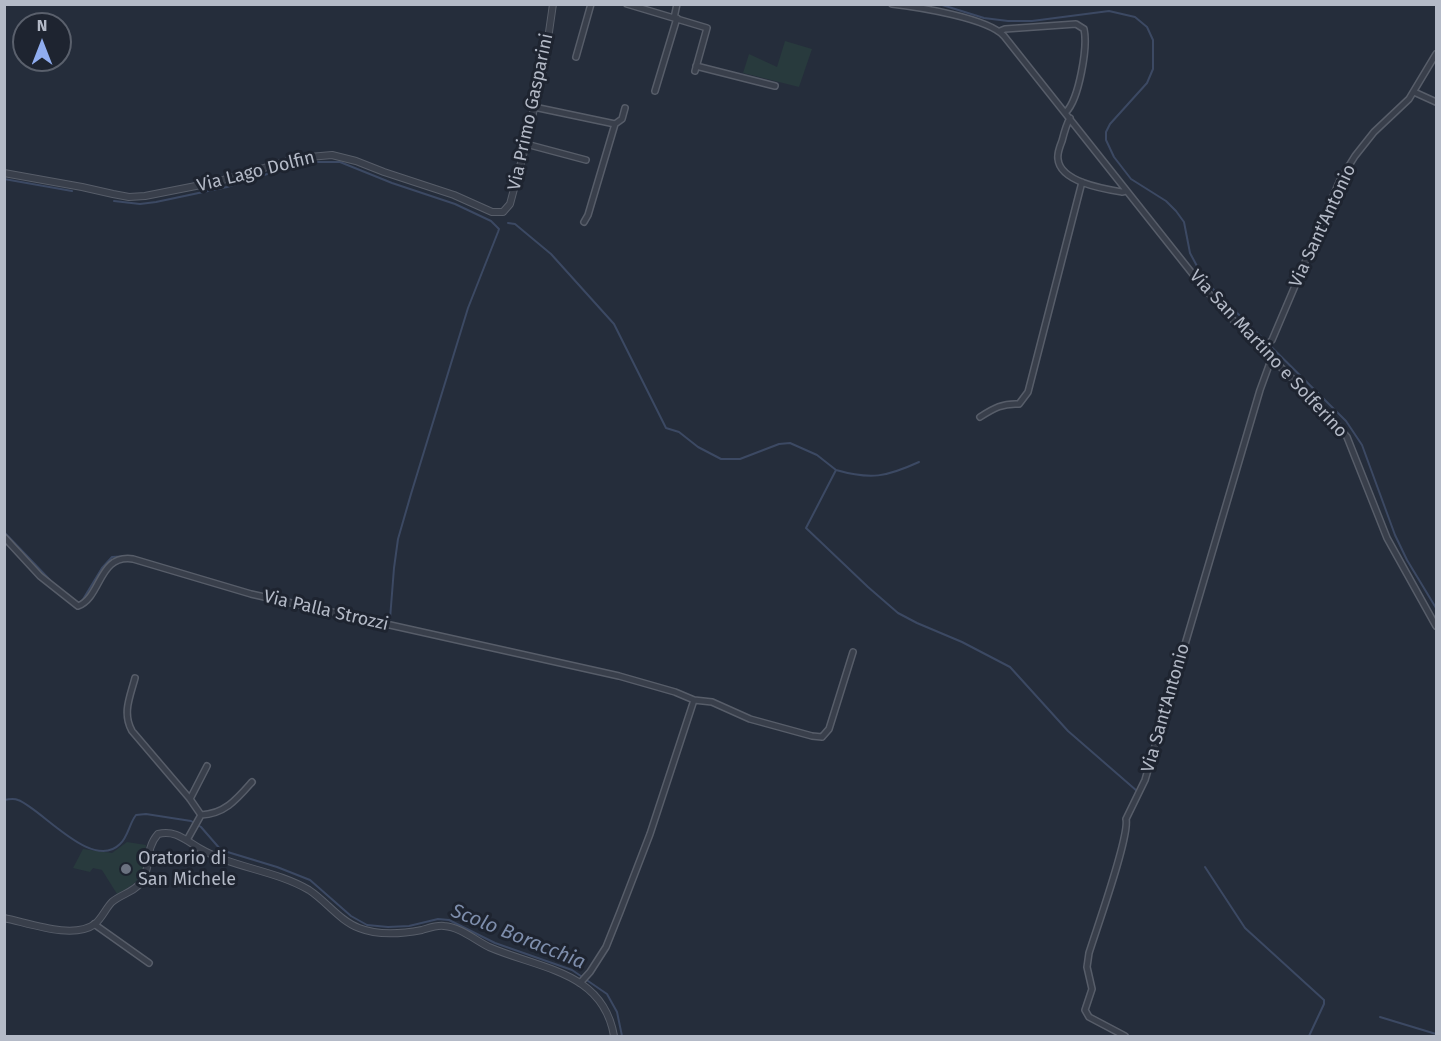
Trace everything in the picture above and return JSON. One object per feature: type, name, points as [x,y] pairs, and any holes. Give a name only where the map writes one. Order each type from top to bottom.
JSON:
[{"type":"street","name":"Via Primo Gasparini","points":[[499,213],[506,210],[510,204],[526,144],[547,49],[553,4]]},
{"type":"street","points":[[576,57],[591,4]]},
{"type":"street","points":[[627,4],[707,28],[696,68],[775,86]]},
{"type":"street","points":[[655,91],[676,18],[677,4]]},
{"type":"street","points":[[892,4],[921,8],[982,23],[1000,31],[1076,24],[1084,29],[1085,48],[1081,73],[1071,105],[1065,112]]},
{"type":"street","name":"Via San Martino e Solferino","points":[[1000,31],[1198,282],[1223,310],[1268,345],[1272,357],[1328,414],[1347,437],[1387,538],[1437,626]]},
{"type":"street","name":"Via Sant'Antonio","points":[[1268,345],[1340,180],[1370,138],[1414,92],[1437,54]]},
{"type":"street","points":[[1414,92],[1437,102]]},
{"type":"street","points":[[534,107],[615,124]]},
{"type":"street","points":[[584,222],[615,124],[622,119],[625,108]]},
{"type":"street","points":[[1070,118],[1059,149],[1057,159],[1060,167],[1064,172],[1082,182],[1126,191]]},
{"type":"street","points":[[526,144],[586,160]]},
{"type":"street","name":"Via Lago Dolfin","points":[[4,173],[113,194],[137,196],[162,194],[216,182],[298,158],[332,155],[356,160],[499,213]]},
{"type":"street","points":[[981,417],[997,406],[1008,403],[1019,404],[1028,393],[1082,182]]},
{"type":"street","name":"Via Sant'Antonio","points":[[1125,1036],[1089,1017],[1085,1010],[1092,989],[1088,967],[1089,953],[1120,855],[1128,824],[1126,819],[1145,780],[1223,513],[1272,357]]},
{"type":"street","name":"Via Palla Strozzi","points":[[4,537],[40,576],[78,606],[85,602],[112,563],[120,559],[133,559],[251,594],[619,676],[694,699],[712,702],[769,725],[812,736],[822,736],[829,729],[853,652]]},
{"type":"street","points":[[135,678],[127,706],[128,723],[132,731],[190,798],[200,817]]},
{"type":"street","points":[[582,981],[606,946],[632,882],[694,699]]},
{"type":"street","points":[[190,798],[207,766]]},
{"type":"street","points":[[188,837],[200,817],[221,811],[235,801],[252,782]]},
{"type":"street","points":[[4,918],[75,931],[94,924],[110,904],[141,883],[146,874],[152,841],[158,834],[173,832],[188,837],[230,863],[279,877],[307,889],[345,920],[363,930],[395,933],[435,926],[451,927],[490,947],[582,981],[606,1009],[614,1036]]},
{"type":"street","points":[[94,924],[148,963]]},
{"type":"shaded area","points":[[785,41],[812,49],[799,87],[743,73],[749,54],[777,67]]},
{"type":"shaded area","points":[[127,842],[146,845],[143,870],[138,880],[117,894],[102,870],[93,868],[90,872],[73,868],[83,849],[112,853]]},
{"type":"waterway","points":[[939,4],[984,18],[1008,21],[1032,21],[1109,11],[1135,17],[1147,27],[1153,40],[1153,69],[1147,83],[1110,124],[1106,132],[1106,140],[1114,157],[1131,179],[1166,201],[1176,211],[1184,222],[1190,253],[1213,289],[1346,421],[1362,445],[1395,535],[1407,560],[1436,608]]},
{"type":"waterway","points":[[257,593],[385,621],[390,619],[398,539],[468,308],[499,229],[491,221],[455,204],[392,183],[340,162],[318,162]]},
{"type":"waterway","points":[[114,201],[140,204],[156,202],[227,187],[292,166],[307,164]]},
{"type":"waterway","points":[[4,179],[72,191]]},
{"type":"waterway","points":[[508,223],[515,224],[551,254],[614,324],[666,428],[679,432],[698,447],[721,459],[740,459],[779,444],[790,443],[817,455],[836,470],[806,528],[898,613],[1010,667],[1068,731],[1137,791]]},
{"type":"waterway","points":[[836,470],[869,476],[887,474],[919,462]]},
{"type":"waterway","points":[[4,532],[50,580]]},
{"type":"waterway","points":[[82,601],[102,568],[112,557],[129,556],[151,562]]},
{"type":"waterway","name":"Scolo Boracchia","points":[[4,800],[15,799],[28,805],[67,836],[95,850],[109,850],[120,844],[136,815],[146,814],[191,821],[201,827],[221,850],[310,880],[351,916],[367,925],[409,926],[438,919],[449,920],[495,943],[572,970],[607,994],[617,1012],[622,1036]]},
{"type":"waterway","points":[[1205,867],[1245,928],[1324,1000],[1309,1036]]},
{"type":"waterway","points":[[1380,1017],[1436,1034]]},
{"type":"place","name":"Oratorio di San Michele","points":[[126,869]]}]
